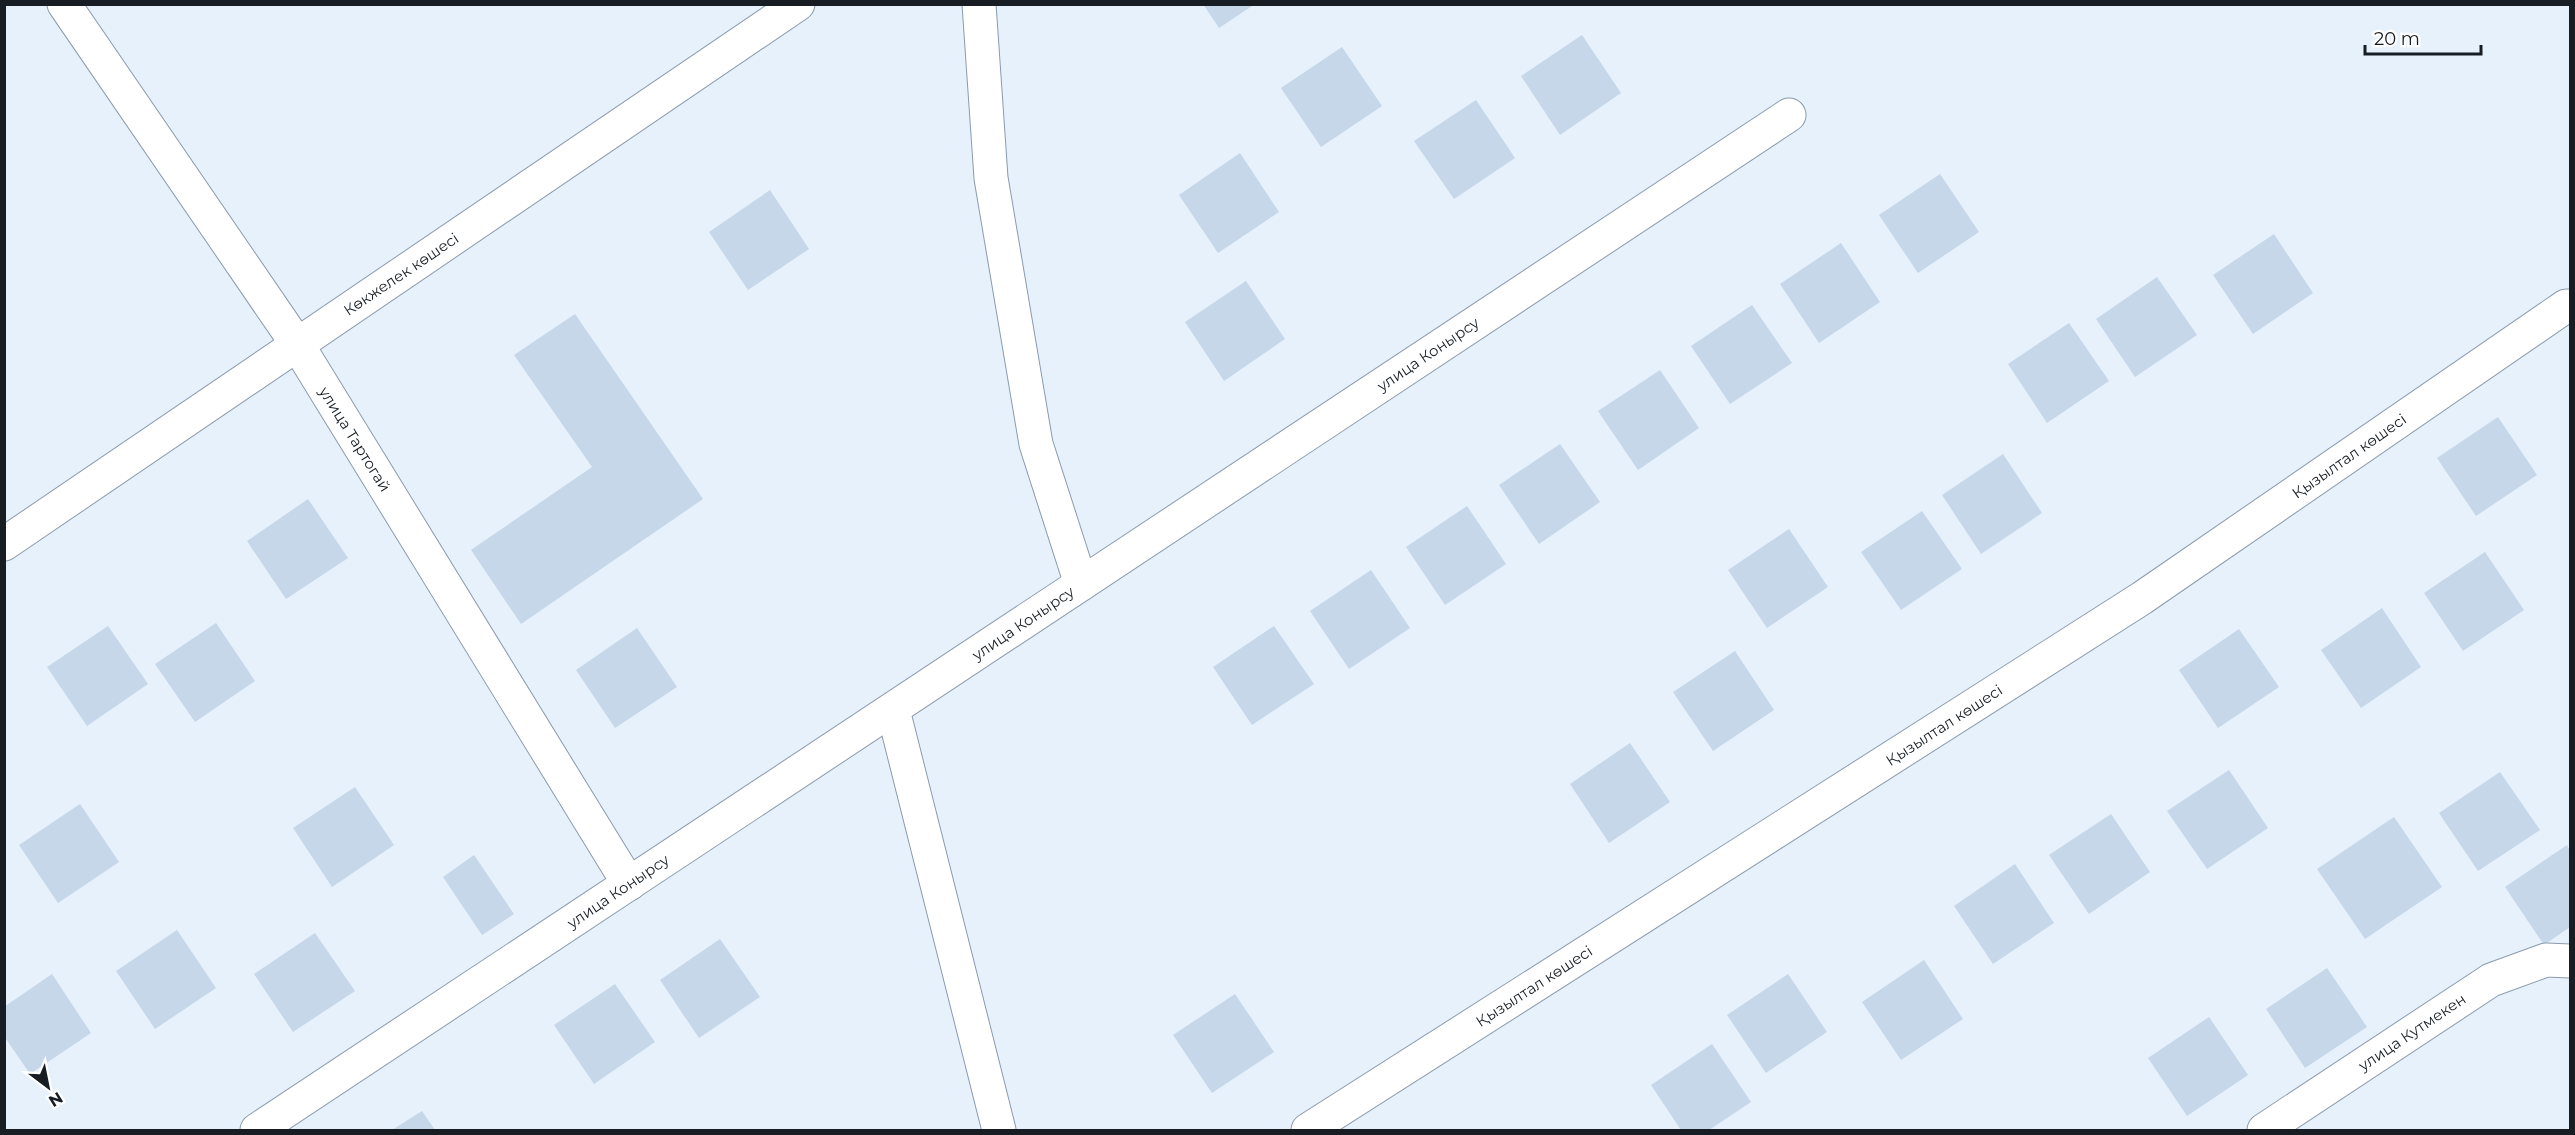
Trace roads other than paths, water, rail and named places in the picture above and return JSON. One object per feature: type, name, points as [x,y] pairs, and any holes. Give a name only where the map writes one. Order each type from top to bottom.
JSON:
[{"type":"street","name":"улица Тартогай","points":[[64,4],[297,344],[629,884]]},
{"type":"street","name":"Көкжелек көшесі","points":[[4,544],[798,4]]},
{"type":"street","points":[[979,4],[991,178],[1036,444],[1081,584]]},
{"type":"street","name":"улица Конырсу","points":[[257,1131],[1789,115]]},
{"type":"street","name":"Қызылтал көшесі","points":[[1308,1131],[2142,598],[2566,306],[2571,306]]},
{"type":"street","points":[[893,710],[999,1131]]},
{"type":"street","name":"улица Кутмекен","points":[[2264,1131],[2491,980],[2546,960],[2571,961]]}]
